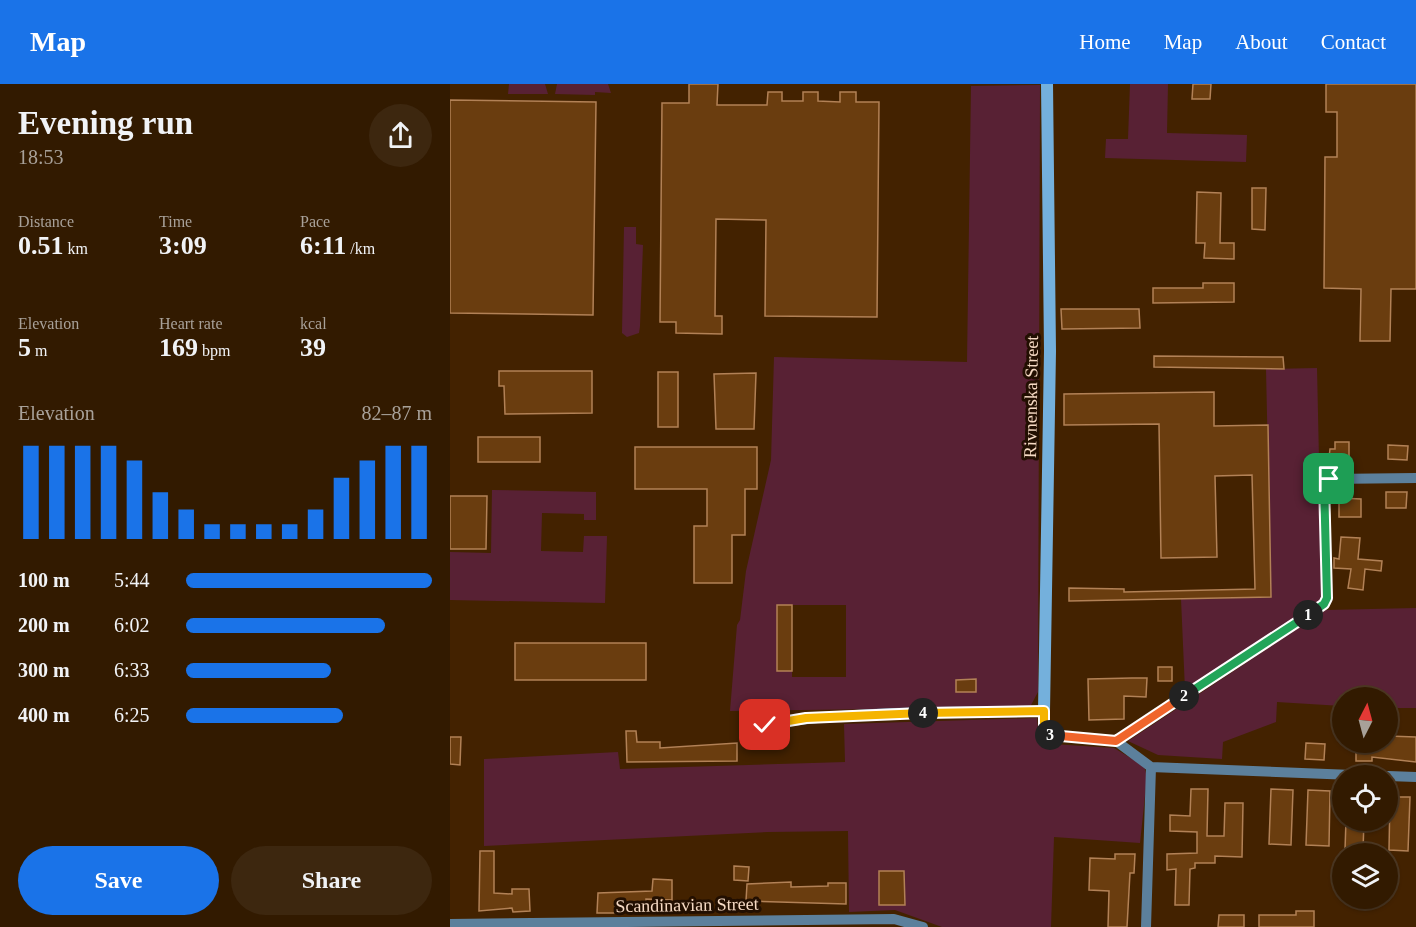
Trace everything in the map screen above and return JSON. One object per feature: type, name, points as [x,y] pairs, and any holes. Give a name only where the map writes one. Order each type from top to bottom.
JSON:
[{"type":"street","name":"Rivnenska Street","points":[[1044,711],[1050,351],[1047,84]]},
{"type":"street","points":[[1116,741],[1324,604],[1327,598],[1324,482],[1329,479],[1416,478]]},
{"type":"street","points":[[765,725],[806,718],[867,714],[1044,711],[1044,729],[1048,735],[1116,741],[1151,768],[1332,774]]},
{"type":"street","points":[[1146,927],[1151,768]]},
{"type":"street","points":[[1398,776],[1416,777]]},
{"type":"street","name":"Scandinavian Street","points":[[451,925],[894,919],[922,927]]},
{"type":"shaded area","points":[[509,84],[545,84],[548,94],[508,94]]},
{"type":"shaded area","points":[[557,84],[608,84],[611,93],[555,94]]},
{"type":"shaded area","points":[[1130,84],[1168,84],[1167,133],[1247,135],[1246,162],[1105,158],[1106,139],[1128,139]]},
{"type":"shaded area","points":[[1040,85],[1038,692],[1030,707],[730,711],[737,625],[740,620],[746,571],[771,460],[774,357],[967,362],[971,86]],"holes":[[[777,605],[846,605],[846,677],[792,677],[792,671],[778,671]]]},
{"type":"shaded area","points":[[624,227],[636,227],[636,244],[643,245],[639,333],[627,337],[622,333]]},
{"type":"shaded area","points":[[1317,368],[1322,597],[1320,601],[1185,690],[1181,599],[1271,597],[1266,369]]},
{"type":"shaded area","points":[[492,490],[596,492],[596,520],[584,520],[584,514],[542,513],[541,551],[583,552],[584,536],[607,536],[605,603],[450,600],[450,552],[491,553]]},
{"type":"shaded area","points":[[1416,608],[1416,708],[1398,708],[1398,687],[1332,687],[1332,705],[1277,702],[1276,722],[1223,742],[1222,759],[1158,755],[1128,741],[1326,610]]},
{"type":"shaded area","points":[[1037,718],[1040,734],[1045,740],[1053,744],[1114,748],[1144,766],[1147,777],[1140,843],[1054,837],[1051,927],[942,927],[895,910],[849,912],[848,831],[768,832],[484,846],[484,759],[618,752],[620,769],[845,762],[844,724]]},
{"type":"building","points":[[689,84],[718,84],[717,105],[767,105],[768,92],[782,92],[782,101],[803,101],[803,92],[818,92],[818,101],[840,102],[840,92],[856,92],[856,102],[879,102],[877,317],[765,316],[766,220],[716,219],[715,316],[722,316],[722,334],[676,333],[676,322],[660,322],[662,103],[689,103]]},
{"type":"building","points":[[1193,84],[1211,84],[1210,99],[1192,99]]},
{"type":"building","points":[[1326,84],[1416,84],[1416,289],[1391,289],[1390,341],[1360,341],[1361,289],[1324,288],[1325,157],[1337,157],[1337,112],[1326,112]]},
{"type":"building","points":[[450,100],[596,102],[593,315],[450,313]]},
{"type":"building","points":[[1252,188],[1266,188],[1265,230],[1252,229]]},
{"type":"building","points":[[1197,192],[1221,193],[1220,243],[1234,243],[1234,259],[1204,258],[1205,243],[1196,243]]},
{"type":"building","points":[[1203,283],[1234,283],[1234,302],[1153,303],[1153,288],[1203,288]]},
{"type":"building","points":[[1061,309],[1139,309],[1140,328],[1062,329]]},
{"type":"building","points":[[1154,356],[1283,357],[1284,369],[1154,367]]},
{"type":"building","points":[[499,371],[592,371],[592,413],[505,414],[504,386],[499,386]]},
{"type":"building","points":[[658,372],[678,372],[678,427],[658,427]]},
{"type":"building","points":[[756,373],[754,429],[716,429],[714,374]]},
{"type":"building","points":[[1214,392],[1214,426],[1268,425],[1271,597],[1069,601],[1069,588],[1124,589],[1124,592],[1255,589],[1252,475],[1215,476],[1217,557],[1161,558],[1159,424],[1064,425],[1064,394]]},
{"type":"building","points":[[478,437],[540,437],[540,462],[478,462]]},
{"type":"building","points":[[1335,442],[1349,442],[1349,458],[1329,458],[1330,449],[1335,449]]},
{"type":"building","points":[[1388,445],[1408,446],[1407,460],[1388,459]]},
{"type":"building","points":[[635,447],[757,447],[757,489],[745,489],[745,535],[732,535],[732,583],[694,583],[694,526],[707,526],[707,489],[635,489]]},
{"type":"building","points":[[1386,492],[1407,492],[1406,508],[1386,508]]},
{"type":"building","points":[[450,496],[487,496],[486,549],[450,549]]},
{"type":"building","points":[[1339,498],[1361,499],[1361,517],[1339,517]]},
{"type":"building","points":[[1341,537],[1360,538],[1358,559],[1382,561],[1381,571],[1365,569],[1363,590],[1348,588],[1351,569],[1334,568],[1334,558],[1339,559]]},
{"type":"building","points":[[777,605],[792,605],[792,671],[777,671]]},
{"type":"building","points":[[515,643],[646,643],[646,680],[515,680]]},
{"type":"building","points":[[1158,667],[1172,667],[1172,681],[1158,681]]},
{"type":"building","points":[[1147,678],[1146,697],[1124,696],[1124,719],[1089,720],[1088,679]]},
{"type":"building","points":[[976,679],[976,692],[956,692],[956,680]]},
{"type":"building","points":[[626,731],[636,731],[637,742],[660,742],[660,748],[737,743],[737,761],[627,762]]},
{"type":"building","points":[[1398,736],[1416,737],[1416,762],[1372,757],[1372,761],[1356,761],[1356,753],[1398,753]]},
{"type":"building","points":[[450,737],[461,737],[460,765],[450,764]]},
{"type":"building","points":[[1306,743],[1325,744],[1324,760],[1305,759]]},
{"type":"building","points":[[1191,789],[1208,789],[1207,836],[1224,836],[1225,803],[1243,803],[1242,857],[1215,856],[1215,863],[1195,863],[1195,868],[1190,869],[1189,905],[1175,905],[1176,869],[1167,870],[1167,854],[1197,853],[1197,832],[1170,831],[1170,815],[1190,816]]},
{"type":"building","points":[[1271,789],[1293,790],[1291,845],[1269,844]]},
{"type":"building","points":[[1308,790],[1330,791],[1329,846],[1306,845]]},
{"type":"building","points":[[1398,797],[1410,797],[1408,851],[1398,850],[1398,843],[1389,843],[1389,831],[1398,831]]},
{"type":"building","points":[[1346,831],[1364,831],[1363,843],[1345,843]]},
{"type":"building","points":[[480,851],[494,851],[494,893],[512,894],[512,889],[529,889],[530,911],[513,912],[512,908],[479,911]]},
{"type":"building","points":[[1115,854],[1135,854],[1134,873],[1130,873],[1127,927],[1108,927],[1109,891],[1089,890],[1090,858],[1115,859]]},
{"type":"building","points":[[734,866],[749,867],[748,881],[734,880]]},
{"type":"building","points":[[879,871],[904,871],[905,905],[879,905]]},
{"type":"building","points":[[653,879],[672,880],[672,900],[646,899],[646,905],[641,905],[641,908],[615,907],[615,913],[597,913],[598,893],[652,891]]},
{"type":"building","points":[[791,882],[791,887],[846,883],[846,904],[746,901],[747,884]]},
{"type":"building","points":[[1296,911],[1314,911],[1314,927],[1259,927],[1259,915],[1296,915]]},
{"type":"building","points":[[1219,915],[1244,915],[1244,927],[1218,927]]},
{"type":"route","points":[[765,725],[806,718],[867,714],[1044,711],[1044,729],[1048,735],[1116,741],[1324,604],[1327,598],[1324,482],[1329,479]]}]
